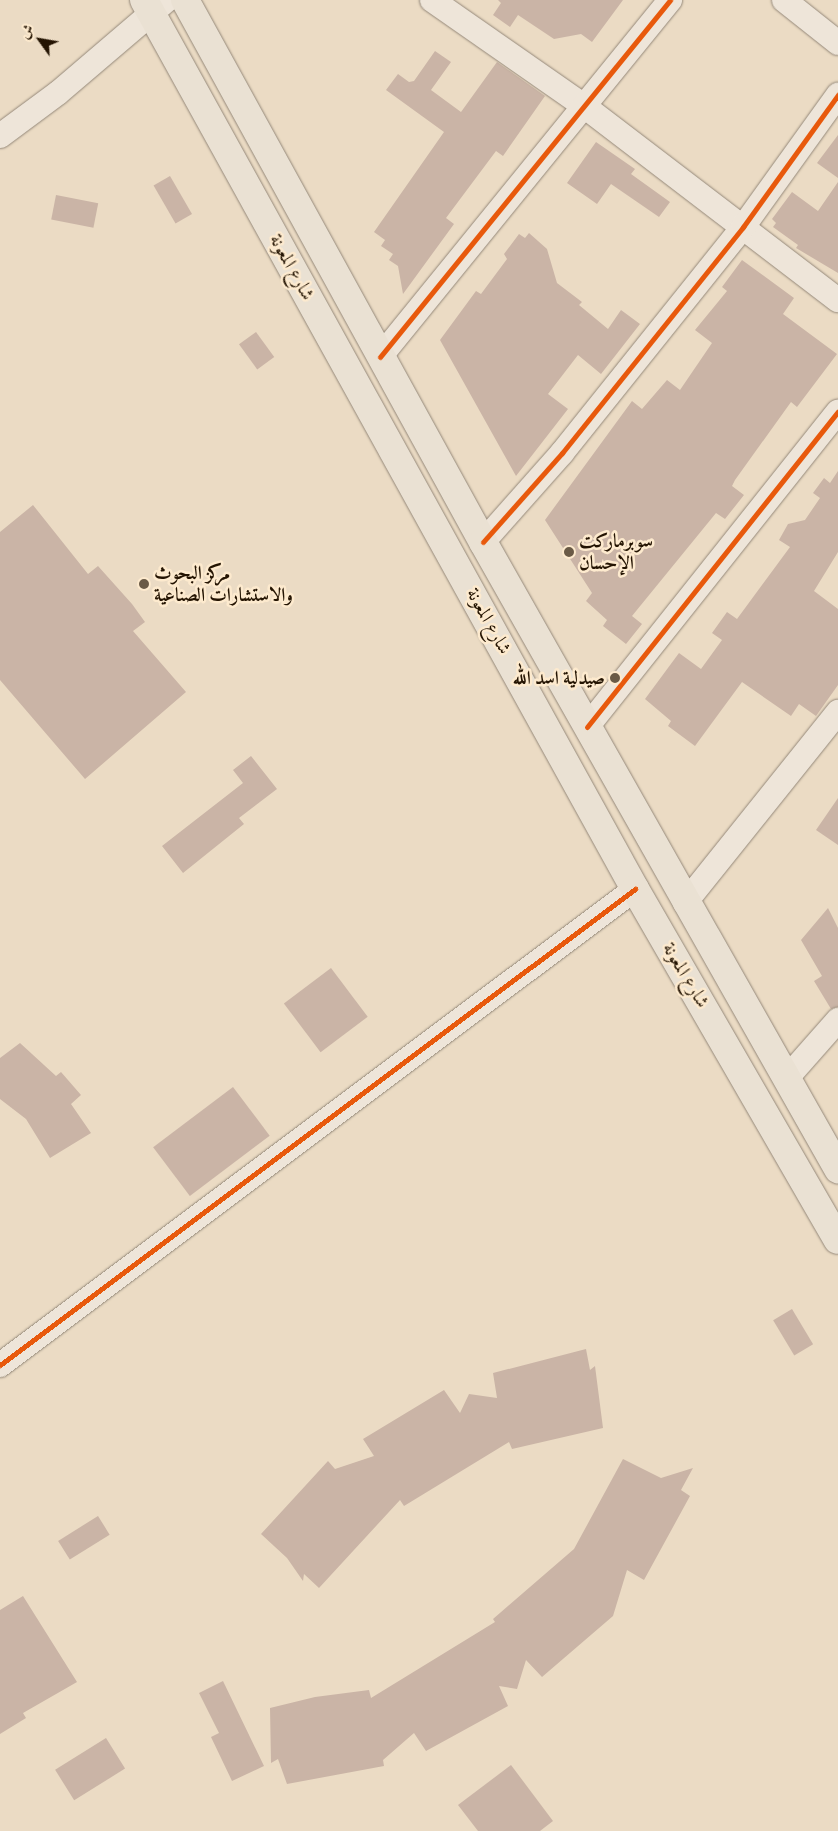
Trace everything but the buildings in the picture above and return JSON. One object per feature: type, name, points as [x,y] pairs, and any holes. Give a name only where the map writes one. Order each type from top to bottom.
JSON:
[{"type":"highway","name":"شارع المعونة","points":[[185,0],[483,542],[685,903],[838,1169]]},
{"type":"highway","name":"شارع المعونة","points":[[155,5],[635,889],[838,1240]]},
{"type":"street","points":[[432,0],[584,106],[838,300]]},
{"type":"street","points":[[380,357],[670,0]]},
{"type":"street","points":[[784,0],[838,43]]},
{"type":"street","points":[[0,136],[155,5]]},
{"type":"street","points":[[483,542],[562,453],[743,227],[838,95]]},
{"type":"street","points":[[587,727],[838,412]]},
{"type":"street","points":[[685,903],[838,712]]},
{"type":"street","points":[[0,1365],[635,889]]},
{"type":"street","points":[[786,1079],[838,1020]]},
{"type":"cycle path","points":[[380,357],[670,0]]},
{"type":"cycle path","points":[[483,542],[562,453],[743,227],[838,95]]},
{"type":"cycle path","points":[[587,727],[838,412]]},
{"type":"cycle path","points":[[0,1365],[635,889]]},
{"type":"place","name":"سوبرماركت الإحسان","points":[[569,552]]},
{"type":"place","name":"مركز البحوث والاستشارات الصناعية","points":[[144,584]]},
{"type":"place","name":"صيدلية اسد الله","points":[[615,678]]}]
